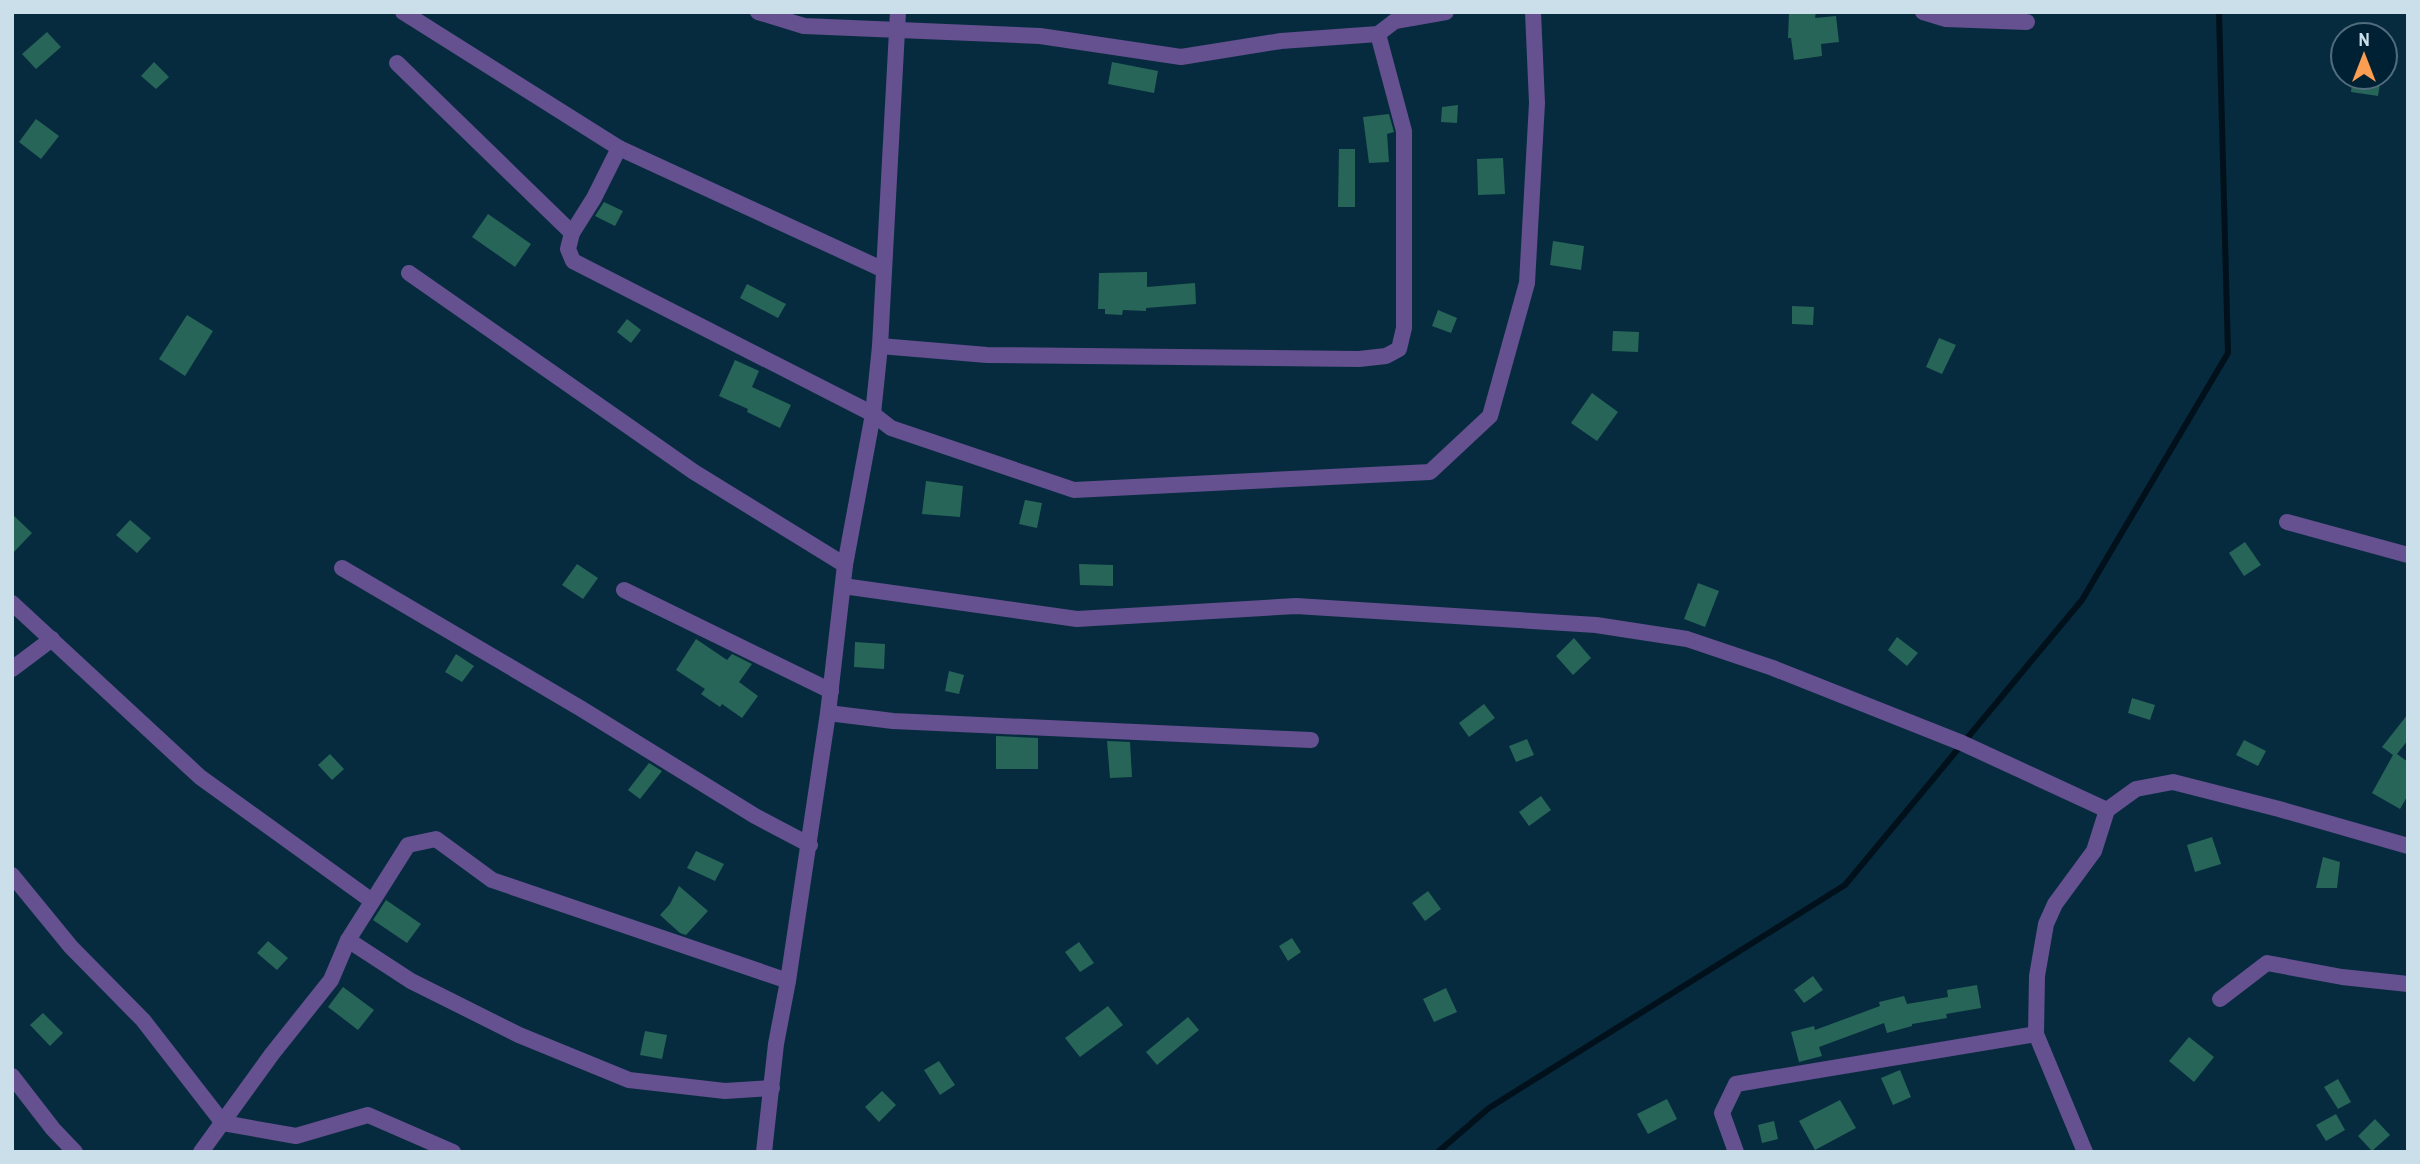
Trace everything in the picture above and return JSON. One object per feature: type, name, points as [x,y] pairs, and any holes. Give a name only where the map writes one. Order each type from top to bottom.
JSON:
[{"type":"street","points":[[403,12],[619,148],[884,270]]},
{"type":"street","points":[[758,12],[804,26],[1040,36],[1181,57],[1281,41],[1378,34],[1395,21],[1446,12]]},
{"type":"street","points":[[764,1152],[776,1044],[810,845],[845,565],[873,414],[880,346],[898,12]]},
{"type":"street","points":[[619,148],[594,198],[572,233],[568,249],[573,261],[873,414],[891,428],[1074,491],[1430,472],[1490,415],[1527,283],[1537,103],[1533,12]]},
{"type":"street","points":[[1923,12],[1946,19],[2027,22]]},
{"type":"street","points":[[880,346],[987,355],[1359,359],[1386,356],[1399,349],[1404,328],[1404,131],[1378,34]]},
{"type":"street","points":[[397,62],[572,233]]},
{"type":"street","points":[[409,273],[694,472],[845,565]]},
{"type":"street","points":[[2287,522],[2408,555]]},
{"type":"street","points":[[342,568],[580,708],[755,816],[810,845]]},
{"type":"street","points":[[844,586],[1077,619],[1296,606],[1596,625],[1687,639],[1773,668],[1962,743],[2107,810]]},
{"type":"street","points":[[624,590],[831,691]]},
{"type":"street","points":[[12,603],[200,776],[372,901]]},
{"type":"street","points":[[12,669],[52,639]]},
{"type":"street","points":[[828,713],[905,722],[1311,740]]},
{"type":"street","points":[[2079,1150],[2036,1034],[2037,976],[2046,924],[2055,904],[2094,851],[2107,810],[2136,789],[2172,782],[2408,846]]},
{"type":"street","points":[[201,1152],[272,1054],[331,980],[348,940],[408,845],[436,839],[492,880],[788,981]]},
{"type":"street","points":[[12,874],[71,947],[143,1020],[223,1123],[296,1136],[368,1115],[453,1152]]},
{"type":"street","points":[[348,940],[411,981],[519,1035],[629,1080],[725,1091],[772,1088]]},
{"type":"street","points":[[2220,999],[2267,963],[2342,977],[2408,984]]},
{"type":"street","points":[[1735,1152],[1722,1113],[1736,1084],[2036,1034]]},
{"type":"street","points":[[12,1076],[53,1129],[75,1152]]},
{"type":"building","points":[[1789,12],[1816,12],[1815,18],[1836,16],[1839,42],[1821,44],[1822,56],[1794,60],[1791,38],[1788,38]]},
{"type":"building","points":[[47,32],[61,47],[36,69],[22,54]]},
{"type":"building","points":[[154,62],[169,77],[156,89],[141,76]]},
{"type":"building","points":[[1112,62],[1158,71],[1154,93],[1108,84]]},
{"type":"building","points":[[2351,91],[2379,91],[2378,96]]},
{"type":"building","points":[[1458,105],[1457,123],[1441,122],[1442,107]]},
{"type":"building","points":[[1389,114],[1394,132],[1387,134],[1389,162],[1369,163],[1363,117]]},
{"type":"building","points":[[36,119],[59,136],[41,159],[19,142]]},
{"type":"building","points":[[1339,149],[1355,149],[1355,207],[1338,207]]},
{"type":"building","points":[[1503,158],[1505,194],[1478,195],[1477,159]]},
{"type":"building","points":[[604,202],[623,211],[615,226],[595,216]]},
{"type":"building","points":[[488,214],[531,244],[515,267],[472,237]]},
{"type":"building","points":[[1553,241],[1584,246],[1581,270],[1550,265]]},
{"type":"building","points":[[1147,272],[1147,287],[1195,283],[1196,304],[1146,308],[1146,311],[1123,310],[1122,315],[1105,314],[1105,309],[1098,309],[1099,273]]},
{"type":"building","points":[[747,284],[786,304],[778,318],[740,298]]},
{"type":"building","points":[[1792,306],[1814,307],[1813,325],[1792,324]]},
{"type":"building","points":[[1438,310],[1457,318],[1451,333],[1432,326]]},
{"type":"building","points":[[187,315],[213,331],[185,376],[159,359]]},
{"type":"building","points":[[627,319],[641,330],[631,343],[617,332]]},
{"type":"building","points":[[1613,331],[1639,332],[1638,352],[1612,351]]},
{"type":"building","points":[[1939,338],[1956,345],[1942,374],[1926,367]]},
{"type":"building","points":[[735,360],[759,371],[752,387],[791,405],[780,428],[719,396]]},
{"type":"building","points":[[1592,393],[1618,412],[1597,441],[1571,423]]},
{"type":"building","points":[[926,481],[963,486],[960,517],[922,514]]},
{"type":"building","points":[[1025,500],[1042,503],[1037,528],[1019,524]]},
{"type":"building","points":[[12,514],[32,533],[12,554]]},
{"type":"building","points":[[130,520],[151,538],[137,553],[116,535]]},
{"type":"building","points":[[2245,542],[2261,565],[2244,576],[2229,553]]},
{"type":"building","points":[[577,564],[598,578],[583,599],[562,585]]},
{"type":"building","points":[[1079,564],[1113,565],[1113,586],[1080,585]]},
{"type":"building","points":[[1698,583],[1719,591],[1705,627],[1684,619]]},
{"type":"building","points":[[1897,637],[1918,653],[1907,666],[1888,650]]},
{"type":"building","points":[[1574,638],[1591,658],[1573,675],[1556,656]]},
{"type":"building","points":[[696,639],[727,660],[732,654],[752,664],[739,682],[758,696],[742,718],[701,694],[705,689],[676,670]]},
{"type":"building","points":[[855,642],[885,644],[884,669],[854,667]]},
{"type":"building","points":[[456,654],[474,666],[462,682],[445,672]]},
{"type":"building","points":[[949,671],[964,675],[959,694],[945,691]]},
{"type":"building","points":[[2132,698],[2155,705],[2150,720],[2128,713]]},
{"type":"building","points":[[1484,704],[1495,718],[1469,737],[1459,723]]},
{"type":"building","points":[[2408,714],[2408,740],[2397,754],[2408,762],[2408,795],[2400,809],[2372,793],[2393,755],[2382,747]]},
{"type":"building","points":[[996,736],[1038,738],[1038,769],[996,769]]},
{"type":"building","points":[[1527,739],[1534,755],[1516,762],[1509,746]]},
{"type":"building","points":[[2244,740],[2266,751],[2258,766],[2236,755]]},
{"type":"building","points":[[1107,741],[1130,742],[1132,777],[1110,778]]},
{"type":"building","points":[[330,754],[344,769],[332,780],[318,765]]},
{"type":"building","points":[[649,763],[662,771],[640,799],[628,790]]},
{"type":"building","points":[[1541,796],[1551,810],[1529,826],[1519,812]]},
{"type":"building","points":[[2212,837],[2221,864],[2195,872],[2187,845]]},
{"type":"building","points":[[696,851],[724,864],[715,881],[687,868]]},
{"type":"building","points":[[2323,857],[2340,862],[2337,888],[2316,888]]},
{"type":"building","points":[[679,886],[708,911],[686,935],[660,915],[670,904]]},
{"type":"building","points":[[1428,891],[1441,909],[1425,921],[1412,903]]},
{"type":"building","points":[[386,900],[421,924],[407,943],[373,920]]},
{"type":"building","points":[[1292,938],[1301,952],[1288,961],[1279,946]]},
{"type":"building","points":[[268,941],[288,958],[277,970],[257,953]]},
{"type":"building","points":[[1079,942],[1094,963],[1080,972],[1065,952]]},
{"type":"building","points":[[1813,976],[1823,990],[1804,1003],[1794,990]]},
{"type":"building","points":[[1977,985],[1981,1008],[1946,1014],[1947,1018],[1912,1024],[1887,1033],[1884,1023],[1819,1047],[1822,1056],[1799,1062],[1791,1032],[1814,1026],[1815,1030],[1880,1006],[1879,1002],[1904,996],[1907,1004],[1948,997],[1947,990]]},
{"type":"building","points":[[343,987],[374,1010],[358,1030],[328,1007]]},
{"type":"building","points":[[1446,988],[1457,1012],[1434,1022],[1423,999]]},
{"type":"building","points":[[1108,1006],[1123,1025],[1080,1057],[1065,1038]]},
{"type":"building","points":[[43,1013],[63,1033],[50,1046],[30,1025]]},
{"type":"building","points":[[1188,1017],[1199,1030],[1157,1065],[1146,1052]]},
{"type":"building","points":[[645,1031],[667,1035],[662,1059],[640,1055]]},
{"type":"building","points":[[2189,1037],[2214,1057],[2194,1082],[2169,1061]]},
{"type":"building","points":[[939,1061],[955,1085],[940,1095],[924,1070]]},
{"type":"building","points":[[1900,1070],[1911,1097],[1893,1105],[1881,1078]]},
{"type":"building","points":[[2338,1079],[2351,1102],[2338,1109],[2324,1087]]},
{"type":"building","points":[[882,1091],[896,1105],[879,1122],[865,1107]]},
{"type":"building","points":[[1667,1099],[1677,1119],[1648,1134],[1637,1114]]},
{"type":"building","points":[[1840,1100],[1856,1128],[1815,1150],[1799,1121]]},
{"type":"building","points":[[2336,1114],[2345,1130],[2326,1141],[2316,1125]]},
{"type":"building","points":[[2375,1119],[2390,1135],[2372,1151],[2358,1136]]},
{"type":"building","points":[[1774,1121],[1778,1139],[1762,1143],[1758,1125]]},
{"type":"waterway","points":[[1438,1152],[1489,1108],[1845,885],[2082,600],[2228,353],[2219,12]]}]
